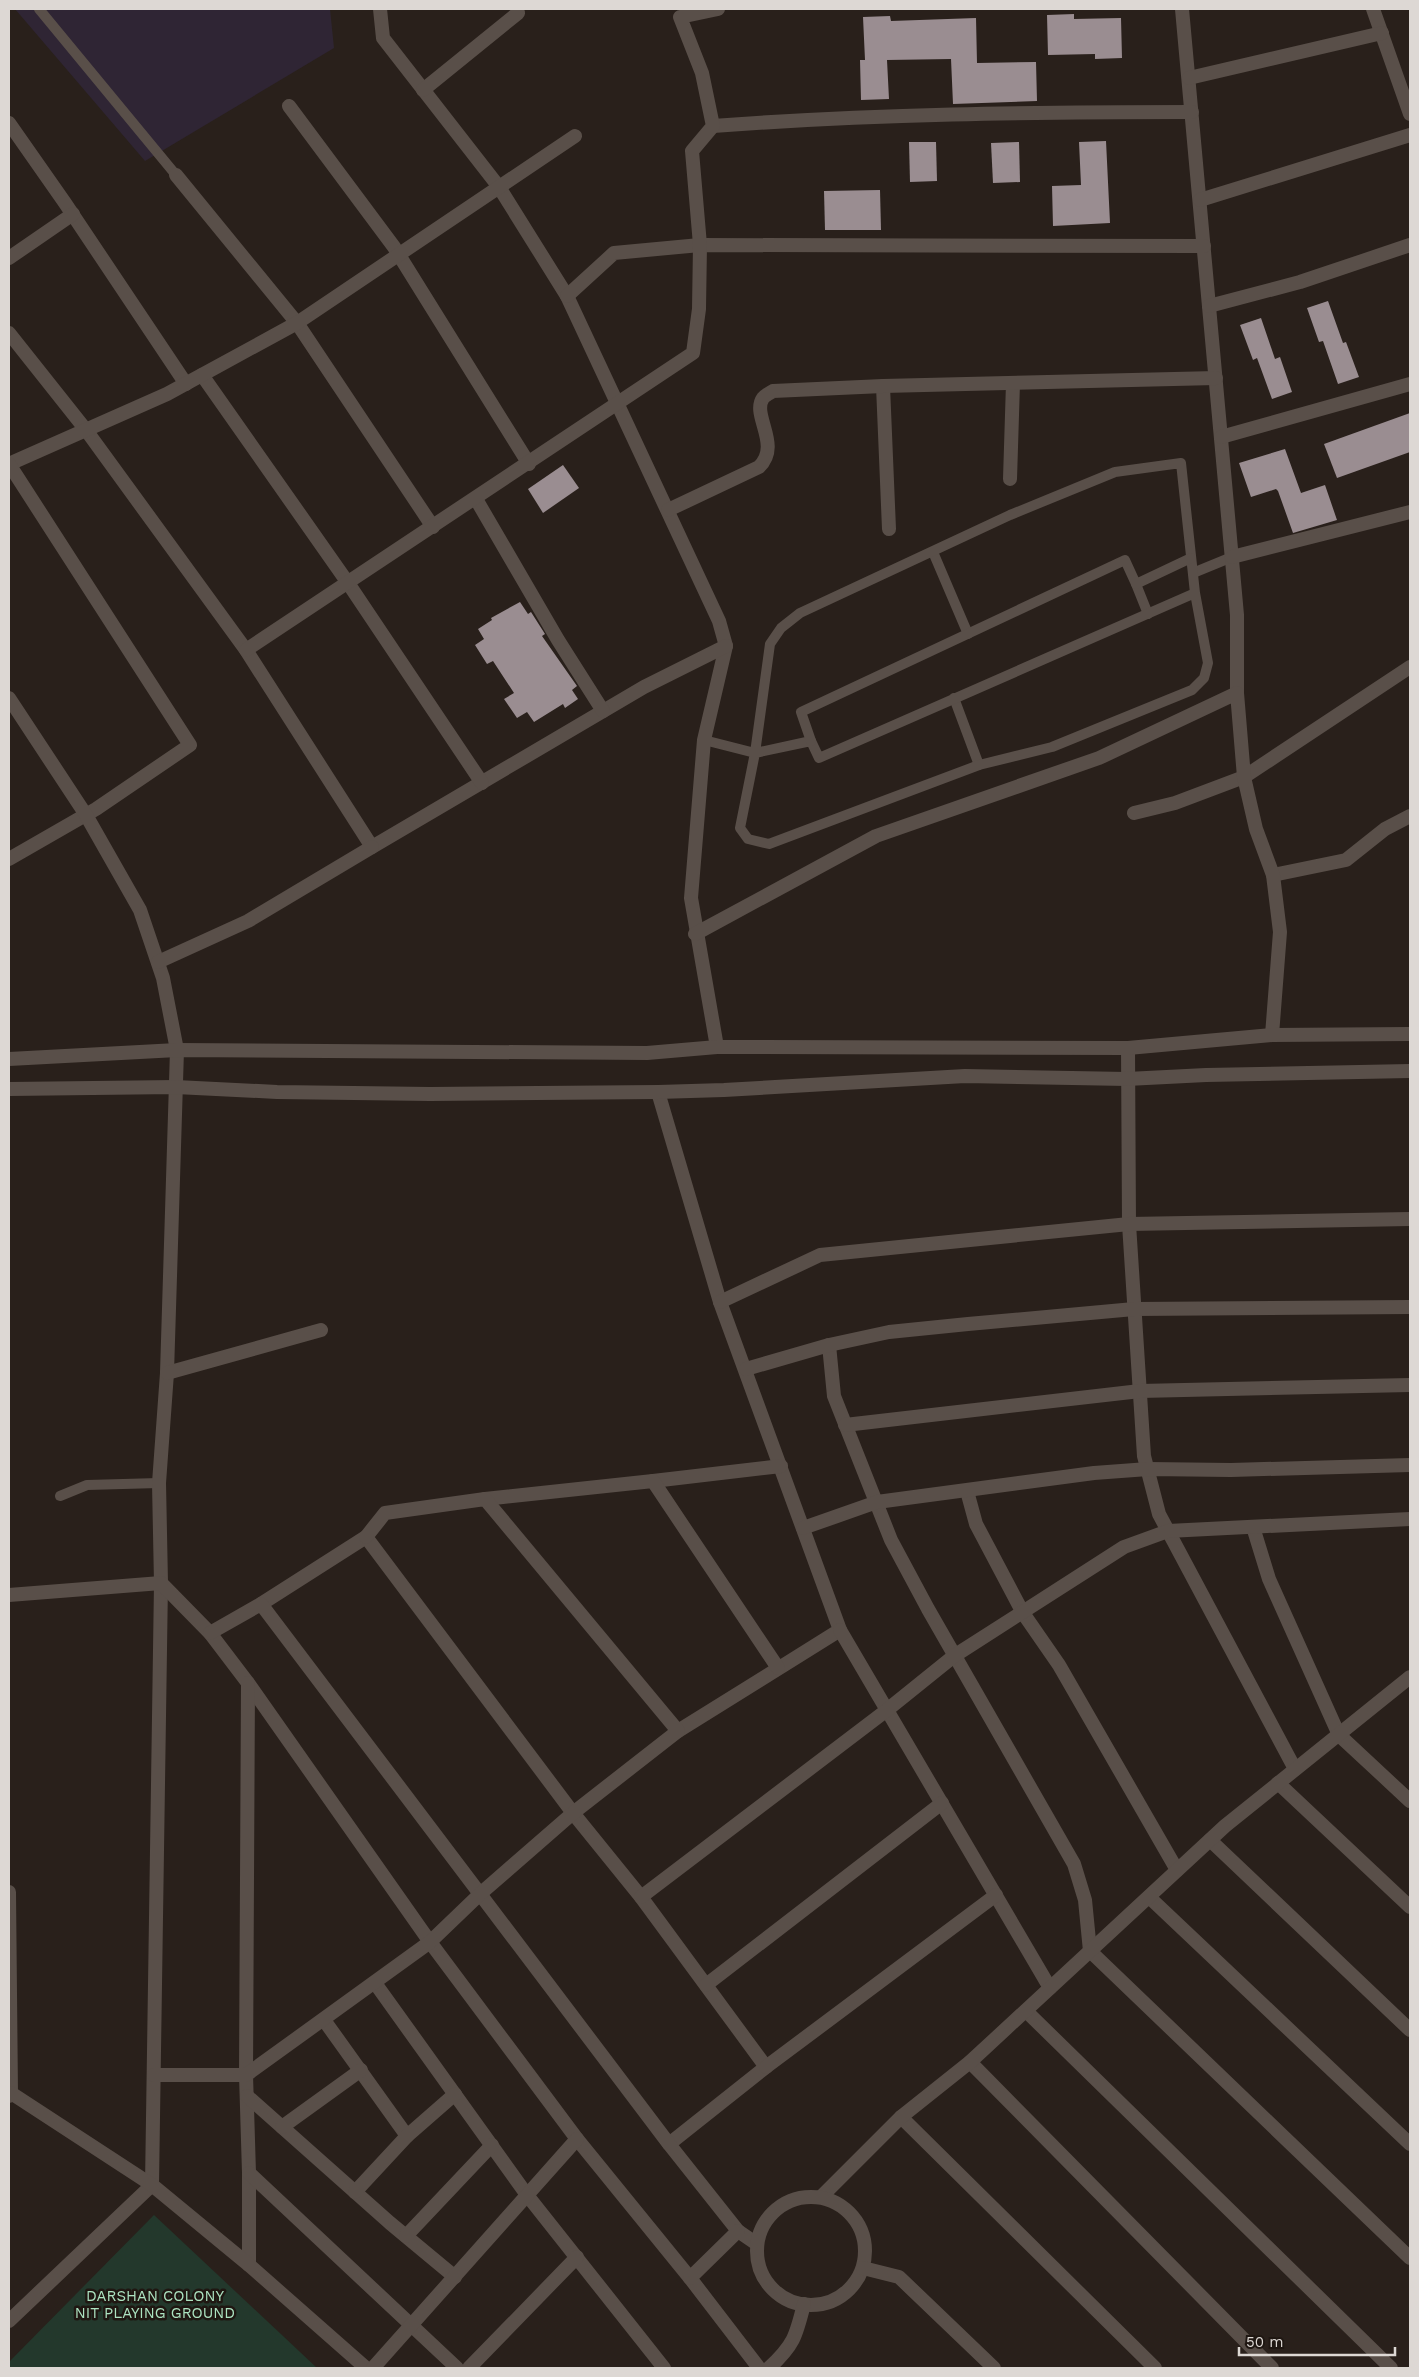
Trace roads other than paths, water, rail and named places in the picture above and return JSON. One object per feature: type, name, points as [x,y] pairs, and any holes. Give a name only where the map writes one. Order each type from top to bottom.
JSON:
[{"type":"street","points":[[380,9],[383,38],[499,187],[567,296],[719,621],[726,646],[704,740],[691,898],[717,1047]]},
{"type":"street","points":[[713,126],[702,74],[680,17],[718,9]]},
{"type":"street","points":[[1182,9],[1237,615],[1237,692],[1244,777],[1256,829],[1272,875],[1280,932],[1272,1035]]},
{"type":"street","points":[[1373,9],[1410,114]]},
{"type":"street","points":[[423,90],[518,13]]},
{"type":"street","points":[[1188,78],[1382,33]]},
{"type":"street","points":[[289,106],[399,254],[529,464]]},
{"type":"street","points":[[246,650],[529,464],[693,353],[699,309],[700,245],[692,151],[713,126],[797,120],[981,112],[1192,112]]},
{"type":"street","points":[[9,123],[73,214],[186,384]]},
{"type":"street","points":[[1200,200],[1410,135]]},
{"type":"street","points":[[9,859],[86,815],[190,745],[9,464],[186,384],[297,323],[575,136]]},
{"type":"street","points":[[176,175],[297,323],[434,527]]},
{"type":"street","points":[[9,258],[73,214]]},
{"type":"street","points":[[567,296],[614,253],[700,245],[1204,246]]},
{"type":"street","points":[[1210,306],[1300,282],[1410,245]]},
{"type":"street","points":[[9,333],[86,430],[246,650],[372,847]]},
{"type":"street","points":[[202,375],[348,583],[482,783]]},
{"type":"street","points":[[668,510],[760,467],[767,460],[768,448],[761,405],[763,397],[773,391],[883,386],[1216,378]]},
{"type":"street","points":[[1010,479],[1013,383]]},
{"type":"street","points":[[1221,437],[1410,384]]},
{"type":"street","points":[[883,386],[889,529]]},
{"type":"street","points":[[476,498],[558,640],[603,711]]},
{"type":"street","points":[[1232,557],[1410,512]]},
{"type":"street","points":[[158,962],[248,921],[644,687],[726,646]]},
{"type":"street","points":[[1134,813],[1175,803],[1244,777],[1410,667]]},
{"type":"street","points":[[696,934],[876,836],[1099,758],[1237,692]]},
{"type":"street","points":[[9,698],[86,815],[140,910],[163,978],[177,1050],[167,1373],[159,1483],[161,1583],[152,2185],[9,2321]]},
{"type":"street","points":[[1272,875],[1346,860],[1385,829],[1410,816]]},
{"type":"street","points":[[9,1059],[177,1050],[647,1053],[717,1047],[1128,1048],[1272,1035],[1410,1034]]},
{"type":"street","points":[[1128,1048],[1129,1224],[1144,1456],[1159,1514],[1295,1769]]},
{"type":"street","points":[[9,1089],[176,1087],[277,1092],[430,1094],[658,1092],[965,1076],[1127,1079],[1347,1071],[1410,1071]]},
{"type":"street","points":[[658,1092],[720,1302],[840,1630],[1050,1988]]},
{"type":"street","points":[[720,1302],[820,1256],[1129,1224],[1410,1219]]},
{"type":"street","points":[[746,1369],[829,1345],[889,1332],[1134,1309],[1410,1307]]},
{"type":"street","points":[[167,1373],[321,1330]]},
{"type":"street","points":[[829,1345],[834,1396],[891,1540],[954,1656],[1074,1864],[1085,1900],[1090,1951],[1410,2258]]},
{"type":"street","points":[[845,1425],[1140,1391],[1410,1385]]},
{"type":"street","points":[[803,1528],[877,1502],[966,1491],[1024,1481],[1148,1469],[1231,1470],[1410,1465]]},
{"type":"street","points":[[210,1633],[261,1604],[366,1537],[385,1513],[485,1499],[781,1466]]},
{"type":"street","points":[[653,1481],[778,1668]]},
{"type":"street","points":[[966,1491],[976,1524],[1023,1612],[1059,1665],[1177,1870]]},
{"type":"street","points":[[485,1499],[678,1731]]},
{"type":"street","points":[[640,1898],[887,1710],[954,1656],[1124,1547],[1168,1531],[1410,1519]]},
{"type":"street","points":[[1253,1527],[1270,1580],[1339,1735],[1410,1801]]},
{"type":"street","points":[[366,1537],[573,1813],[706,1985],[766,2067]]},
{"type":"street","points":[[9,1595],[161,1583]]},
{"type":"street","points":[[161,1583],[210,1633],[248,1683],[430,1942],[577,2139],[690,2278],[759,2368]]},
{"type":"street","points":[[261,1604],[669,2144],[738,2232],[757,2244]]},
{"type":"street","points":[[154,2075],[246,2075],[430,1942],[480,1894],[573,1813],[678,1731],[840,1630]]},
{"type":"street","points":[[821,2197],[901,2117],[970,2062],[1210,1840],[1410,1677]]},
{"type":"street","points":[[248,1683],[246,2075],[250,2173],[249,2265]]},
{"type":"street","points":[[1278,1783],[1410,1906]]},
{"type":"street","points":[[706,1985],[942,1803]]},
{"type":"street","points":[[1210,1840],[1410,2030]]},
{"type":"street","points":[[9,1892],[10,2094],[152,2185],[249,2265],[366,2368]]},
{"type":"street","points":[[669,2144],[766,2067],[996,1895]]},
{"type":"street","points":[[1149,1897],[1410,2144]]},
{"type":"street","points":[[375,1983],[528,2194],[664,2368]]},
{"type":"street","points":[[1026,2011],[1391,2368]]},
{"type":"street","points":[[324,2020],[407,2136]]},
{"type":"street","points":[[970,2062],[1272,2368]]},
{"type":"street","points":[[282,2127],[361,2070]]},
{"type":"street","points":[[355,2192],[407,2136],[455,2094]]},
{"type":"street","points":[[247,2096],[355,2192],[455,2277]]},
{"type":"street","points":[[901,2117],[1155,2368]]},
{"type":"street","points":[[374,2368],[577,2139]]},
{"type":"street","points":[[406,2236],[492,2145]]},
{"type":"street","points":[[250,2173],[456,2368]]},
{"type":"street","points":[[821,2197],[847,2210],[858,2223],[864,2240],[863,2268],[850,2288],[837,2299],[820,2304],[804,2304],[785,2298],[771,2286],[762,2271],[757,2244],[768,2219],[780,2206],[797,2198],[821,2197]]},
{"type":"street","points":[[690,2278],[738,2232]]},
{"type":"street","points":[[469,2368],[577,2257]]},
{"type":"street","points":[[863,2268],[899,2277],[994,2368]]},
{"type":"street","points":[[769,2368],[787,2351],[796,2337],[804,2304]]},
{"type":"lane","points":[[39,9],[176,175]]},
{"type":"lane","points":[[1181,463],[1195,593],[1208,663],[1204,678],[1192,690],[1052,747],[979,765],[768,844],[748,839],[740,828],[755,753],[770,644],[781,628],[800,613],[933,552],[1010,514],[1115,472],[1181,463]]},
{"type":"lane","points":[[933,552],[968,634]]},
{"type":"lane","points":[[1193,573],[1232,557]]},
{"type":"lane","points":[[1136,584],[1191,558]]},
{"type":"lane","points":[[1148,614],[1125,560],[801,712],[819,758],[954,698],[1148,614],[1195,593]]},
{"type":"lane","points":[[954,698],[979,765]]},
{"type":"lane","points":[[704,740],[755,753],[811,741]]},
{"type":"lane","points":[[60,1496],[87,1485],[159,1483]]},
{"type":"park label","name":"DARSHAN COLONY NIT PLAYING GROUND","points":[[155,2304]]}]
